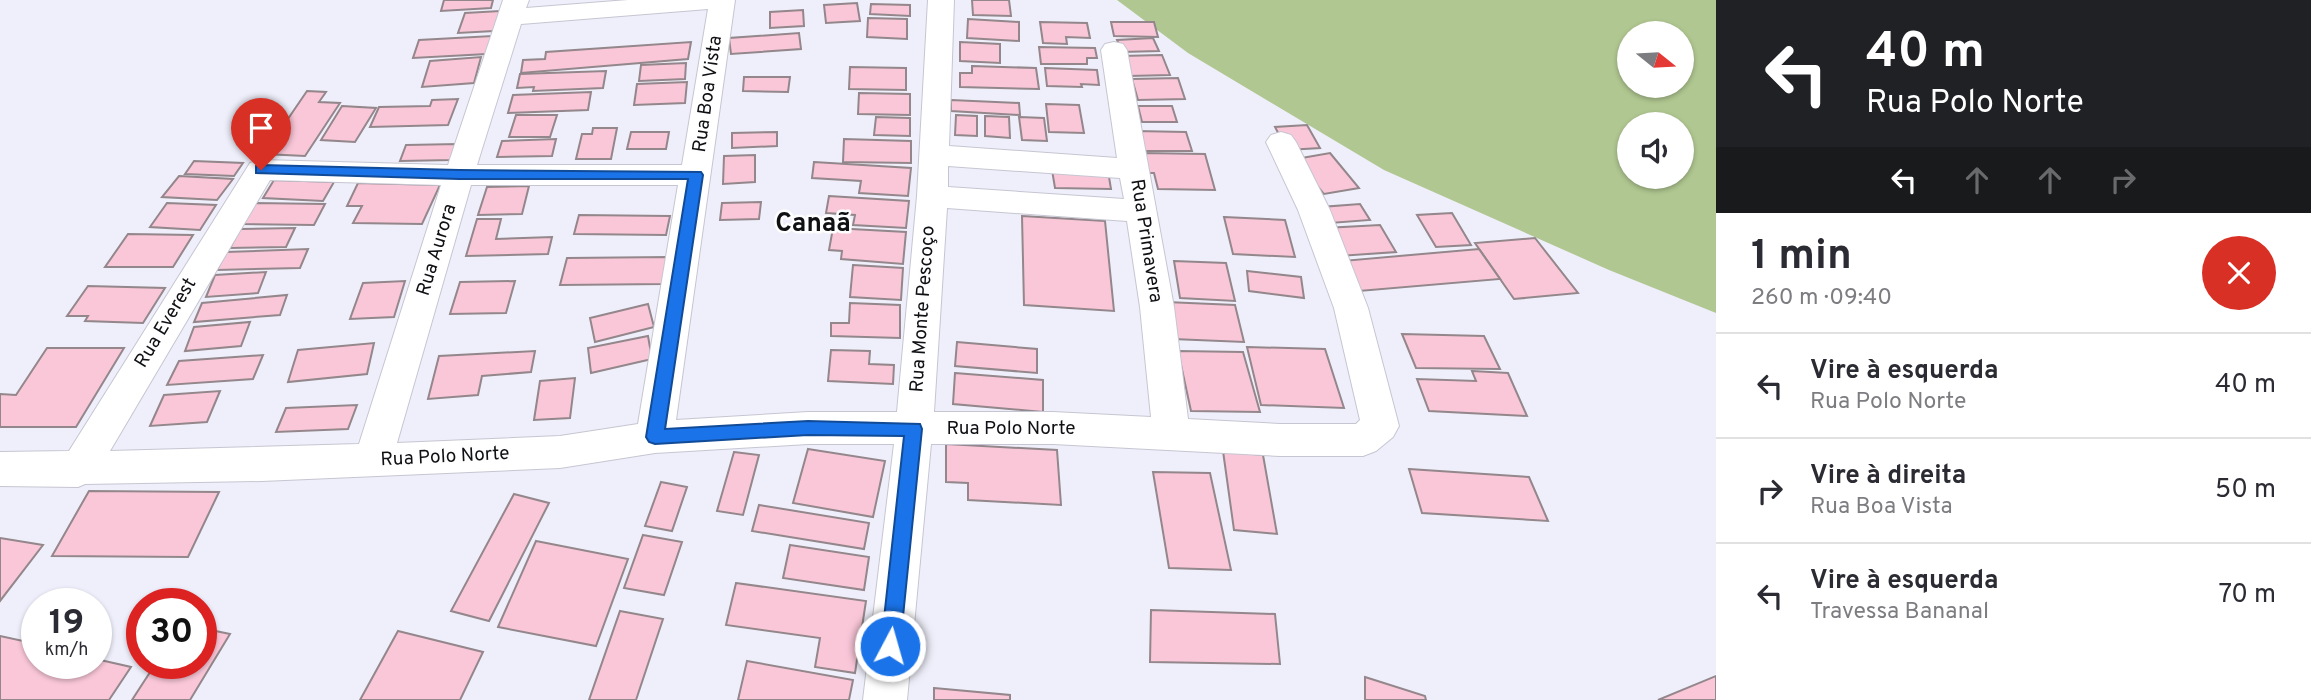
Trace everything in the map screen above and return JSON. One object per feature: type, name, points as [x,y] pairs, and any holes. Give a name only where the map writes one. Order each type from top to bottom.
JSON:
[{"type":"street","points":[[514,9],[722,0]]},
{"type":"street","name":"Rua Boa Vista","points":[[655,437],[722,0]]},
{"type":"street","name":"Rua Monte Pescoço","points":[[885,700],[914,429],[932,196],[941,0]]},
{"type":"street","name":"Rua Aurora","points":[[373,461],[459,175],[514,9]]},
{"type":"street","name":"Rua Primavera","points":[[1114,50],[1157,307],[1171,433]]},
{"type":"street","name":"Rua Polo Norte","points":[[0,469],[78,470],[560,452],[655,437],[808,428],[1053,428],[1280,440],[1363,440],[1380,426],[1351,309],[1314,210],[1281,142]]},
{"type":"street","points":[[934,155],[1135,169]]},
{"type":"street","name":"Rua Everest","points":[[78,470],[255,176],[265,168],[459,175]]},
{"type":"street","points":[[459,175],[696,175]]},
{"type":"street","points":[[932,196],[1142,211]]},
{"type":"green space","points":[[1117,0],[1716,0],[1716,313],[1609,270],[1384,170],[1188,53]]},
{"type":"building","points":[[444,0],[493,0],[491,8],[441,11]]},
{"type":"building","points":[[972,0],[1009,0],[1011,16],[973,15]]},
{"type":"building","points":[[857,3],[860,21],[826,23],[824,5]]},
{"type":"building","points":[[871,4],[910,5],[910,16],[870,14]]},
{"type":"building","points":[[803,10],[804,26],[770,28],[770,12]]},
{"type":"building","points":[[500,11],[494,31],[458,33],[465,13]]},
{"type":"building","points":[[868,18],[907,19],[907,39],[867,37]]},
{"type":"building","points":[[968,19],[1019,22],[1019,41],[967,38]]},
{"type":"building","points":[[1040,22],[1087,23],[1090,38],[1066,37],[1067,44],[1043,43]]},
{"type":"building","points":[[1111,22],[1154,22],[1158,37],[1114,36]]},
{"type":"building","points":[[799,33],[801,49],[731,54],[729,38]]},
{"type":"building","points":[[492,36],[487,54],[413,58],[419,40]]},
{"type":"building","points":[[1153,38],[1159,51],[1122,52],[1117,40]]},
{"type":"building","points":[[691,42],[688,59],[521,73],[523,60],[545,59],[546,52]]},
{"type":"building","points":[[960,42],[1000,44],[1000,63],[960,61]]},
{"type":"building","points":[[1039,47],[1095,48],[1097,58],[1087,58],[1087,64],[1041,64]]},
{"type":"building","points":[[1162,55],[1170,75],[1129,76],[1121,56]]},
{"type":"building","points":[[481,57],[474,83],[422,87],[430,61]]},
{"type":"building","points":[[686,63],[685,79],[639,81],[641,65]]},
{"type":"building","points":[[972,66],[1036,68],[1039,89],[960,87],[960,73],[972,73]]},
{"type":"building","points":[[850,67],[906,68],[906,90],[849,89]]},
{"type":"building","points":[[1045,68],[1097,70],[1099,85],[1047,86]]},
{"type":"building","points":[[606,71],[603,88],[533,91],[534,87],[517,88],[520,74]]},
{"type":"building","points":[[744,77],[790,77],[788,92],[743,91]]},
{"type":"building","points":[[1178,78],[1185,99],[1138,100],[1132,79]]},
{"type":"building","points":[[687,82],[685,103],[634,105],[637,84]]},
{"type":"building","points":[[307,91],[326,92],[319,102],[340,103],[305,156],[264,154]]},
{"type":"building","points":[[591,92],[588,110],[508,113],[513,95]]},
{"type":"building","points":[[859,93],[910,94],[910,115],[858,114]]},
{"type":"building","points":[[458,99],[448,125],[370,127],[379,107],[430,106],[432,100]]},
{"type":"building","points":[[951,100],[1019,103],[1020,115],[951,111]]},
{"type":"building","points":[[1046,104],[1079,105],[1084,133],[1049,132]]},
{"type":"building","points":[[342,106],[376,108],[355,142],[321,140]]},
{"type":"building","points":[[1138,106],[1172,106],[1177,122],[1142,122]]},
{"type":"building","points":[[516,115],[557,115],[550,137],[509,137]]},
{"type":"building","points":[[956,115],[977,116],[977,136],[955,135]]},
{"type":"building","points":[[985,116],[1009,117],[1010,138],[985,136]]},
{"type":"building","points":[[876,117],[910,118],[910,136],[874,135]]},
{"type":"building","points":[[1019,117],[1044,118],[1047,141],[1022,140]]},
{"type":"building","points":[[1307,125],[1320,148],[1287,150],[1275,127]]},
{"type":"building","points":[[593,128],[617,128],[611,159],[576,159],[582,134],[592,134]]},
{"type":"building","points":[[1135,131],[1186,132],[1192,151],[1140,151]]},
{"type":"building","points":[[631,132],[669,132],[666,149],[627,149]]},
{"type":"building","points":[[777,132],[777,146],[732,148],[732,133]]},
{"type":"building","points":[[556,139],[552,156],[497,157],[502,141]]},
{"type":"building","points":[[844,139],[911,141],[911,163],[843,162]]},
{"type":"building","points":[[458,144],[452,160],[400,161],[406,145]]},
{"type":"building","points":[[1142,153],[1205,154],[1215,190],[1158,189],[1154,173],[1147,173]]},
{"type":"building","points":[[1330,153],[1359,188],[1324,194],[1296,159]]},
{"type":"building","points":[[755,155],[755,182],[723,184],[724,156]]},
{"type":"building","points":[[194,161],[243,163],[234,176],[185,174]]},
{"type":"building","points":[[814,162],[911,168],[908,196],[859,193],[861,181],[812,178]]},
{"type":"building","points":[[1052,170],[1108,171],[1111,189],[1055,188]]},
{"type":"building","points":[[179,176],[233,179],[217,200],[162,197]]},
{"type":"building","points":[[274,180],[334,182],[323,201],[263,198]]},
{"type":"building","points":[[358,183],[440,185],[422,224],[353,223],[362,206],[347,206]]},
{"type":"building","points":[[529,186],[522,214],[478,215],[487,187]]},
{"type":"building","points":[[829,196],[909,201],[906,228],[853,225],[855,215],[826,213]]},
{"type":"building","points":[[761,202],[759,219],[720,220],[722,203]]},
{"type":"building","points":[[167,203],[216,205],[200,230],[150,227]]},
{"type":"building","points":[[254,203],[325,204],[314,225],[242,224]]},
{"type":"building","points":[[1360,204],[1370,220],[1330,223],[1321,207]]},
{"type":"building","points":[[1452,213],[1471,245],[1436,247],[1417,215]]},
{"type":"building","points":[[579,215],[670,216],[666,235],[574,234]]},
{"type":"building","points":[[1022,216],[1105,221],[1114,311],[1024,305]]},
{"type":"building","points":[[1224,217],[1285,220],[1295,257],[1233,254]]},
{"type":"building","points":[[477,219],[501,219],[496,239],[552,237],[548,254],[466,256]]},
{"type":"building","points":[[1380,225],[1396,252],[1339,256],[1325,228]]},
{"type":"building","points":[[295,228],[286,247],[230,248],[240,229]]},
{"type":"building","points":[[833,228],[906,232],[903,264],[841,259],[842,251],[829,250]]},
{"type":"building","points":[[128,234],[193,235],[173,267],[105,267]]},
{"type":"building","points":[[1535,238],[1578,293],[1514,299],[1475,243]]},
{"type":"building","points":[[308,249],[300,268],[217,270],[226,252]]},
{"type":"building","points":[[1479,249],[1500,279],[1359,291],[1342,261]]},
{"type":"building","points":[[668,257],[664,284],[560,285],[567,258]]},
{"type":"building","points":[[1174,261],[1226,263],[1235,301],[1180,298]]},
{"type":"building","points":[[853,265],[903,268],[901,300],[850,297]]},
{"type":"building","points":[[1247,271],[1301,277],[1304,298],[1249,291]]},
{"type":"building","points":[[266,272],[258,293],[206,297],[215,275]]},
{"type":"building","points":[[405,281],[394,317],[350,319],[363,283]]},
{"type":"building","points":[[515,281],[506,313],[450,314],[460,282]]},
{"type":"building","points":[[88,286],[165,288],[143,323],[85,321],[88,316],[67,316]]},
{"type":"building","points":[[287,295],[280,315],[194,322],[202,303]]},
{"type":"building","points":[[1166,302],[1235,305],[1244,342],[1173,339]]},
{"type":"building","points":[[850,303],[900,305],[900,338],[831,336],[831,323],[849,323]]},
{"type":"building","points":[[648,304],[654,327],[595,342],[590,318]]},
{"type":"building","points":[[250,322],[241,346],[185,351],[194,327]]},
{"type":"building","points":[[1402,334],[1484,336],[1500,369],[1416,368]]},
{"type":"building","points":[[648,336],[652,359],[591,373],[588,348]]},
{"type":"building","points":[[957,342],[1037,349],[1037,373],[955,366]]},
{"type":"building","points":[[374,343],[367,374],[288,382],[298,350]]},
{"type":"building","points":[[1247,347],[1325,349],[1344,408],[1261,405]]},
{"type":"building","points":[[47,348],[124,348],[76,427],[0,427],[0,394],[16,395]]},
{"type":"building","points":[[831,350],[870,351],[869,364],[894,365],[893,384],[828,381]]},
{"type":"building","points":[[535,351],[531,372],[482,376],[478,395],[428,399],[439,356]]},
{"type":"building","points":[[1178,351],[1243,352],[1260,412],[1191,411]]},
{"type":"building","points":[[263,355],[253,379],[167,385],[179,361]]},
{"type":"building","points":[[1472,371],[1508,373],[1527,416],[1429,411],[1417,379],[1476,381]]},
{"type":"building","points":[[955,373],[1043,380],[1043,412],[953,404]]},
{"type":"building","points":[[575,378],[570,418],[534,420],[540,381]]},
{"type":"building","points":[[220,391],[207,422],[150,426],[164,395]]},
{"type":"building","points":[[357,405],[348,429],[276,432],[286,408]]},
{"type":"building","points":[[946,444],[1057,450],[1061,505],[968,500],[968,483],[946,482]]},
{"type":"building","points":[[808,449],[885,461],[873,517],[793,503]]},
{"type":"building","points":[[1223,451],[1263,455],[1277,534],[1234,530]]},
{"type":"building","points":[[734,452],[759,455],[743,515],[717,511]]},
{"type":"building","points":[[1409,469],[1529,477],[1548,521],[1422,513]]},
{"type":"building","points":[[1153,472],[1210,473],[1231,570],[1169,568]]},
{"type":"building","points":[[661,482],[687,487],[672,531],[645,526]]},
{"type":"building","points":[[89,491],[219,492],[188,557],[52,556]]},
{"type":"building","points":[[514,494],[549,503],[489,621],[451,611]]},
{"type":"building","points":[[759,505],[869,523],[864,549],[752,531]]},
{"type":"building","points":[[643,535],[682,542],[664,595],[624,588]]},
{"type":"building","points":[[0,538],[43,545],[0,601]]},
{"type":"building","points":[[536,541],[628,559],[596,646],[498,627]]},
{"type":"building","points":[[790,545],[869,557],[864,590],[783,578]]},
{"type":"building","points":[[736,583],[866,601],[855,673],[815,667],[820,638],[726,625]]},
{"type":"building","points":[[1151,610],[1275,614],[1280,664],[1150,662]]},
{"type":"building","points":[[620,611],[663,619],[636,700],[589,700]]},
{"type":"building","points":[[217,631],[230,634],[217,655]]},
{"type":"building","points":[[398,631],[483,652],[460,700],[360,700]]},
{"type":"building","points":[[0,636],[21,641],[21,679],[112,679],[112,663],[126,666],[126,674],[109,700],[0,700]]},
{"type":"building","points":[[747,661],[853,680],[849,700],[738,700]]},
{"type":"building","points":[[1716,676],[1716,700],[1658,700]]},
{"type":"building","points":[[1365,677],[1425,696],[1426,700],[1365,700]]},
{"type":"building","points":[[146,679],[203,679],[190,700],[132,700]]},
{"type":"building","points":[[934,688],[1010,695],[1010,700],[934,700]]},
{"type":"district","name":"Canaã","points":[[813,224]]},
{"type":"route","points":[[261,170],[265,168],[459,175],[696,175],[655,437],[808,428],[914,429],[890,646]]}]
